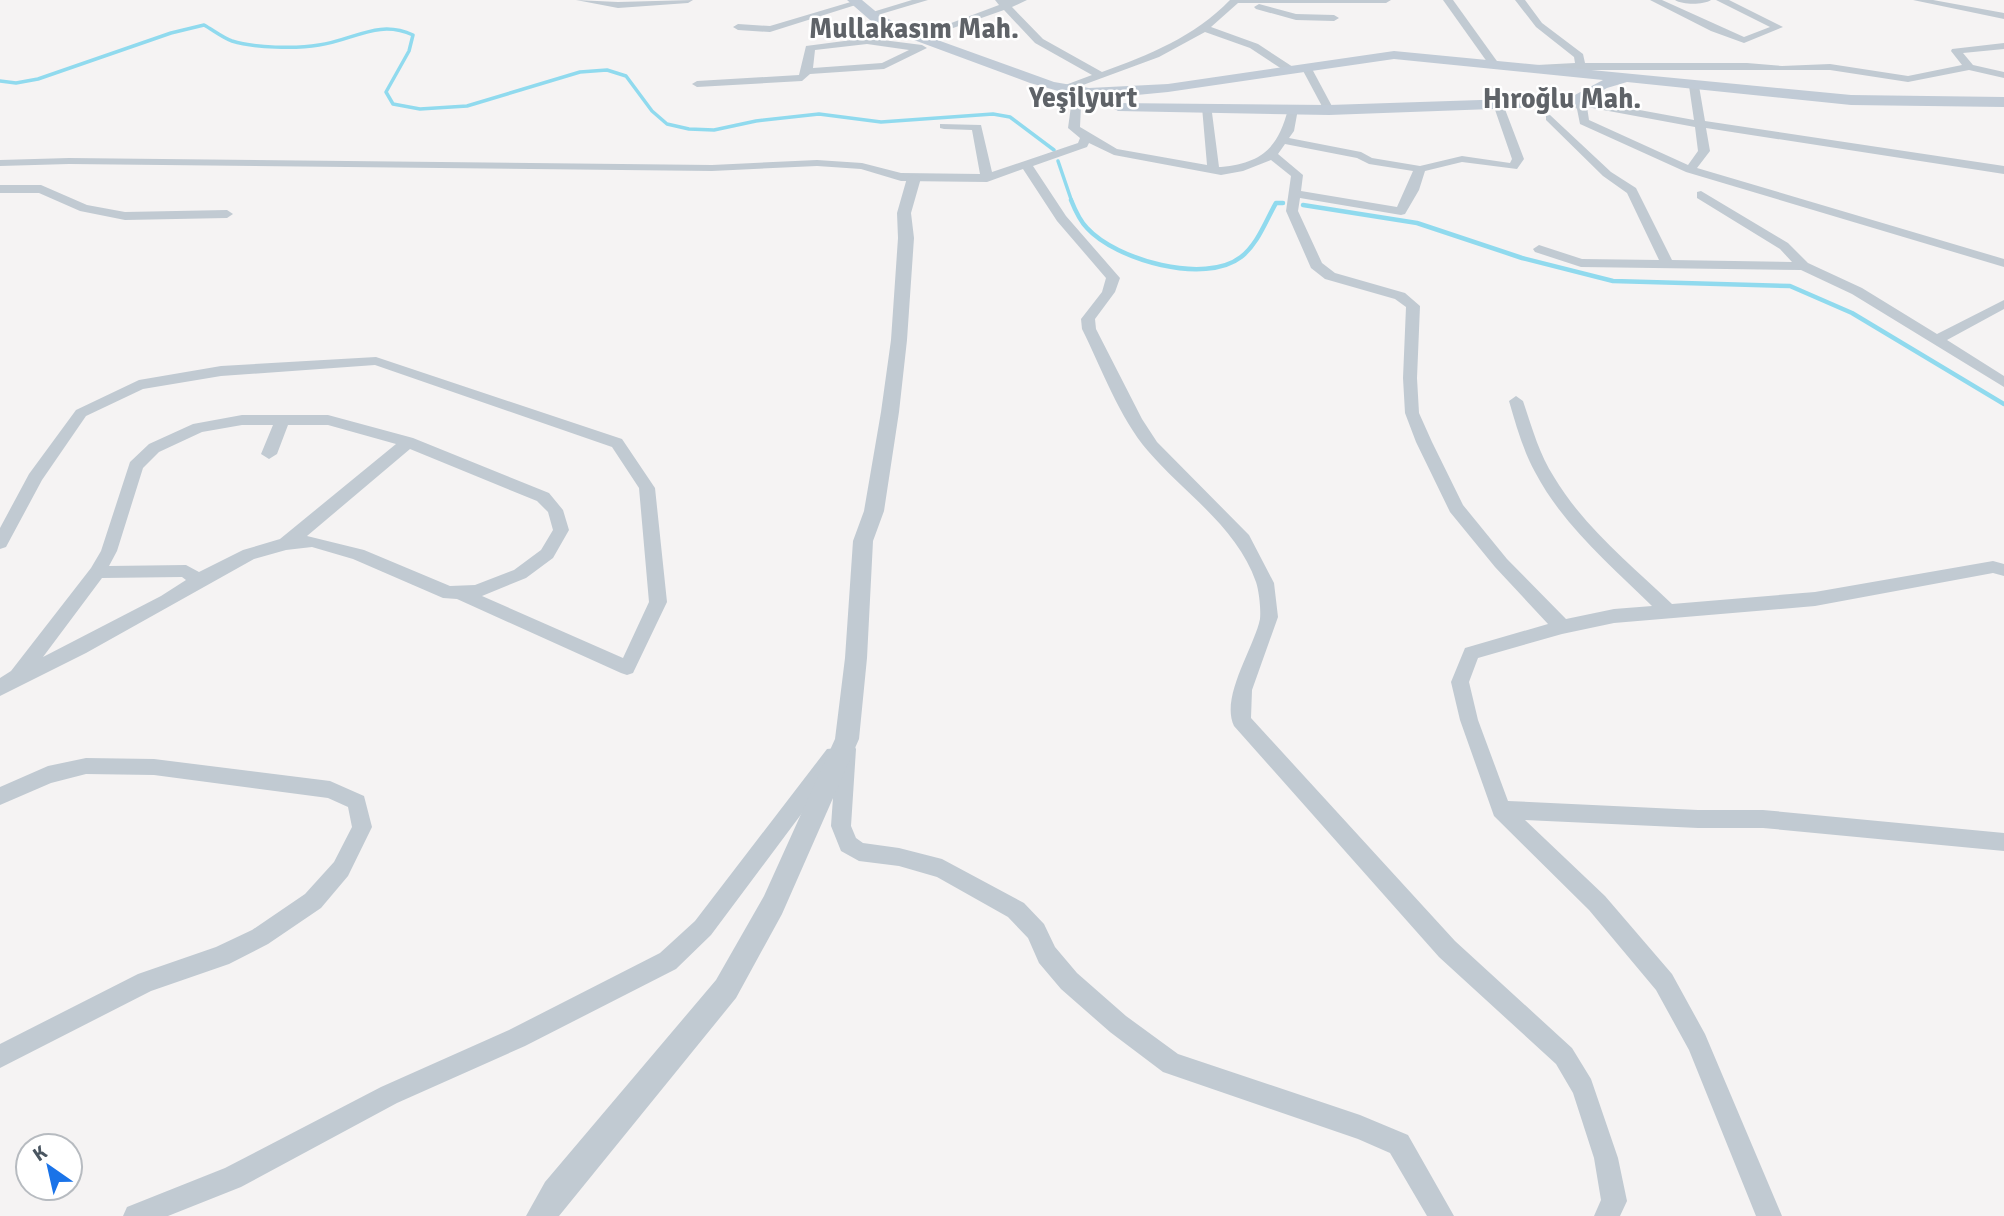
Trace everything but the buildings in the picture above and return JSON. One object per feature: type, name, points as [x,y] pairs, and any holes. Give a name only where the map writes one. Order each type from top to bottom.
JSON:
[{"type":"main road","points":[[856,2],[871,14],[925,43],[1097,98],[1207,107],[1329,110],[1498,104],[1574,101],[1602,85],[1627,78]]},
{"type":"main road","points":[[1064,89],[1063,96],[1076,106],[1126,92],[1394,55],[1676,84],[1695,76],[1851,100],[2004,102]]},
{"type":"street","points":[[580,0],[618,5],[688,0]]},
{"type":"street","points":[[871,14],[923,0]]},
{"type":"street","points":[[807,71],[884,66],[1003,3],[1022,0]]},
{"type":"street","points":[[1064,89],[1174,47],[1219,17],[1235,0],[1386,0]]},
{"type":"street","points":[[1235,0],[1296,17],[1334,19]]},
{"type":"street","points":[[1448,0],[1494,64]]},
{"type":"street","points":[[1520,0],[1539,25],[1579,56],[1580,65]]},
{"type":"street","points":[[1655,0],[1714,29],[1744,40],[1778,27],[1721,0]]},
{"type":"street","points":[[1680,0],[1706,0]]},
{"type":"street","points":[[1918,0],[2004,16]]},
{"type":"street","points":[[1966,8],[1975,0]]},
{"type":"street","points":[[737,27],[770,29],[856,2]]},
{"type":"street","points":[[1003,3],[1040,41],[1100,75]]},
{"type":"street","points":[[1203,28],[1254,46],[1289,69]]},
{"type":"street","points":[[697,84],[802,78],[807,71],[810,48],[867,41],[925,43]]},
{"type":"street","points":[[1969,67],[1956,51],[2004,46]]},
{"type":"street","points":[[1517,67],[1561,68],[1580,65],[1695,76],[1716,66],[1782,69],[1830,67],[1908,79],[1969,67],[2004,75]]},
{"type":"street","points":[[1306,66],[1329,110]]},
{"type":"street","points":[[1690,170],[1704,151],[1695,76]]},
{"type":"street","points":[[1574,101],[1701,124],[2004,170]]},
{"type":"street","points":[[1574,101],[1582,108],[1584,122],[1690,170],[2004,263]]},
{"type":"street","points":[[1282,140],[1361,155],[1370,161],[1420,169],[1462,159],[1513,167],[1518,159],[1498,104]]},
{"type":"street","points":[[1076,106],[1074,128],[1114,152],[1213,170],[1239,169],[1272,155],[1282,140],[1293,109]]},
{"type":"street","points":[[1207,107],[1213,170]]},
{"type":"street","points":[[1550,118],[1607,174],[1632,191],[1668,265]]},
{"type":"street","points":[[944,126],[977,127],[987,178]]},
{"type":"street","points":[[0,163],[69,161],[712,168],[817,163],[862,166],[914,178],[987,178],[1083,145],[1086,137]]},
{"type":"street","points":[[1272,155],[1297,175],[1292,211],[1315,265],[1330,276],[1400,296],[1413,306],[1412,413],[1424,442],[1455,508],[1501,563],[1562,627]]},
{"type":"street","points":[[1026,165],[1061,218],[1113,278],[1108,292],[1088,319],[1089,329],[1135,420],[1152,446],[1243,539],[1265,583],[1269,617],[1243,690],[1241,720],[1447,948],[1564,1056],[1583,1087],[1606,1158],[1614,1201],[1607,1216]]},
{"type":"street","points":[[1294,194],[1401,211],[1413,190],[1420,169]]},
{"type":"street","points":[[914,178],[904,213],[906,238],[890,412],[874,510],[863,541],[841,826],[848,844],[859,852],[899,857],[942,869],[1016,910],[1036,931],[1048,955],[1069,981],[1118,1024],[1171,1064],[1360,1127],[1399,1144],[1441,1216]]},
{"type":"street","points":[[0,189],[41,189],[75,206],[99,213],[125,216],[227,214]]},
{"type":"street","points":[[1700,195],[1784,246],[1803,266],[1857,291],[2004,382]]},
{"type":"street","points":[[1539,249],[1581,263],[1803,266]]},
{"type":"street","points":[[1939,343],[1940,338],[2004,304]]},
{"type":"street","points":[[0,543],[35,478],[81,413],[139,385],[207,373],[376,362],[617,443],[647,488],[658,603],[627,668],[459,592]]},
{"type":"street","points":[[1516,401],[1532,449],[1553,488],[1598,543],[1670,612]]},
{"type":"street","points":[[269,454],[283,419]]},
{"type":"street","points":[[0,688],[80,648],[249,554],[286,544],[312,541],[358,554],[449,593],[476,592],[520,573],[547,554],[561,530],[555,510],[543,497],[408,442],[328,420],[242,420],[198,428],[154,448],[136,466],[109,551],[97,572],[18,677]]},
{"type":"street","points":[[286,544],[408,442]]},
{"type":"street","points":[[1769,1216],[1697,1042],[1664,982],[1597,903],[1501,810],[1469,720],[1460,682],[1471,653],[1562,627],[1614,616],[1815,599],[1993,567],[2004,570]]},
{"type":"street","points":[[97,572],[186,571],[198,580]]},
{"type":"street","points":[[136,1216],[232,1178],[389,1095],[517,1038],[668,961],[703,928],[847,739]]},
{"type":"street","points":[[541,1216],[556,1193],[726,989],[773,905],[847,739]]},
{"type":"street","points":[[0,796],[48,775],[86,766],[154,767],[330,790],[357,802],[362,827],[341,869],[313,901],[261,937],[221,956],[146,982],[0,1056]]},
{"type":"street","points":[[1501,810],[1698,819],[1763,819],[2001,846]]},
{"type":"waterway","points":[[0,81],[16,83],[38,79],[171,33],[204,25],[232,41],[276,47],[319,45],[388,29],[413,35],[409,51],[386,92],[393,104],[420,109],[467,106],[580,72],[607,70],[626,76],[652,111],[667,124],[689,129],[714,130],[756,121],[819,114],[881,122],[993,114],[1010,117],[1054,150]]},
{"type":"waterway","points":[[1058,161],[1072,202]]},
{"type":"waterway","points":[[1071,200],[1082,222],[1100,240],[1139,259],[1184,269],[1206,269],[1225,265],[1241,257],[1257,239],[1276,203],[1283,203]]},
{"type":"waterway","points":[[1303,205],[1417,223],[1522,258],[1613,281],[1790,286],[1852,313],[2004,404]]},
{"type":"district","name":"Mullakasım Mah.","points":[[914,28]]},
{"type":"district","name":"Yeşilyurt","points":[[1083,97]]},
{"type":"district","name":"Hıroğlu Mah.","points":[[1562,98]]}]
